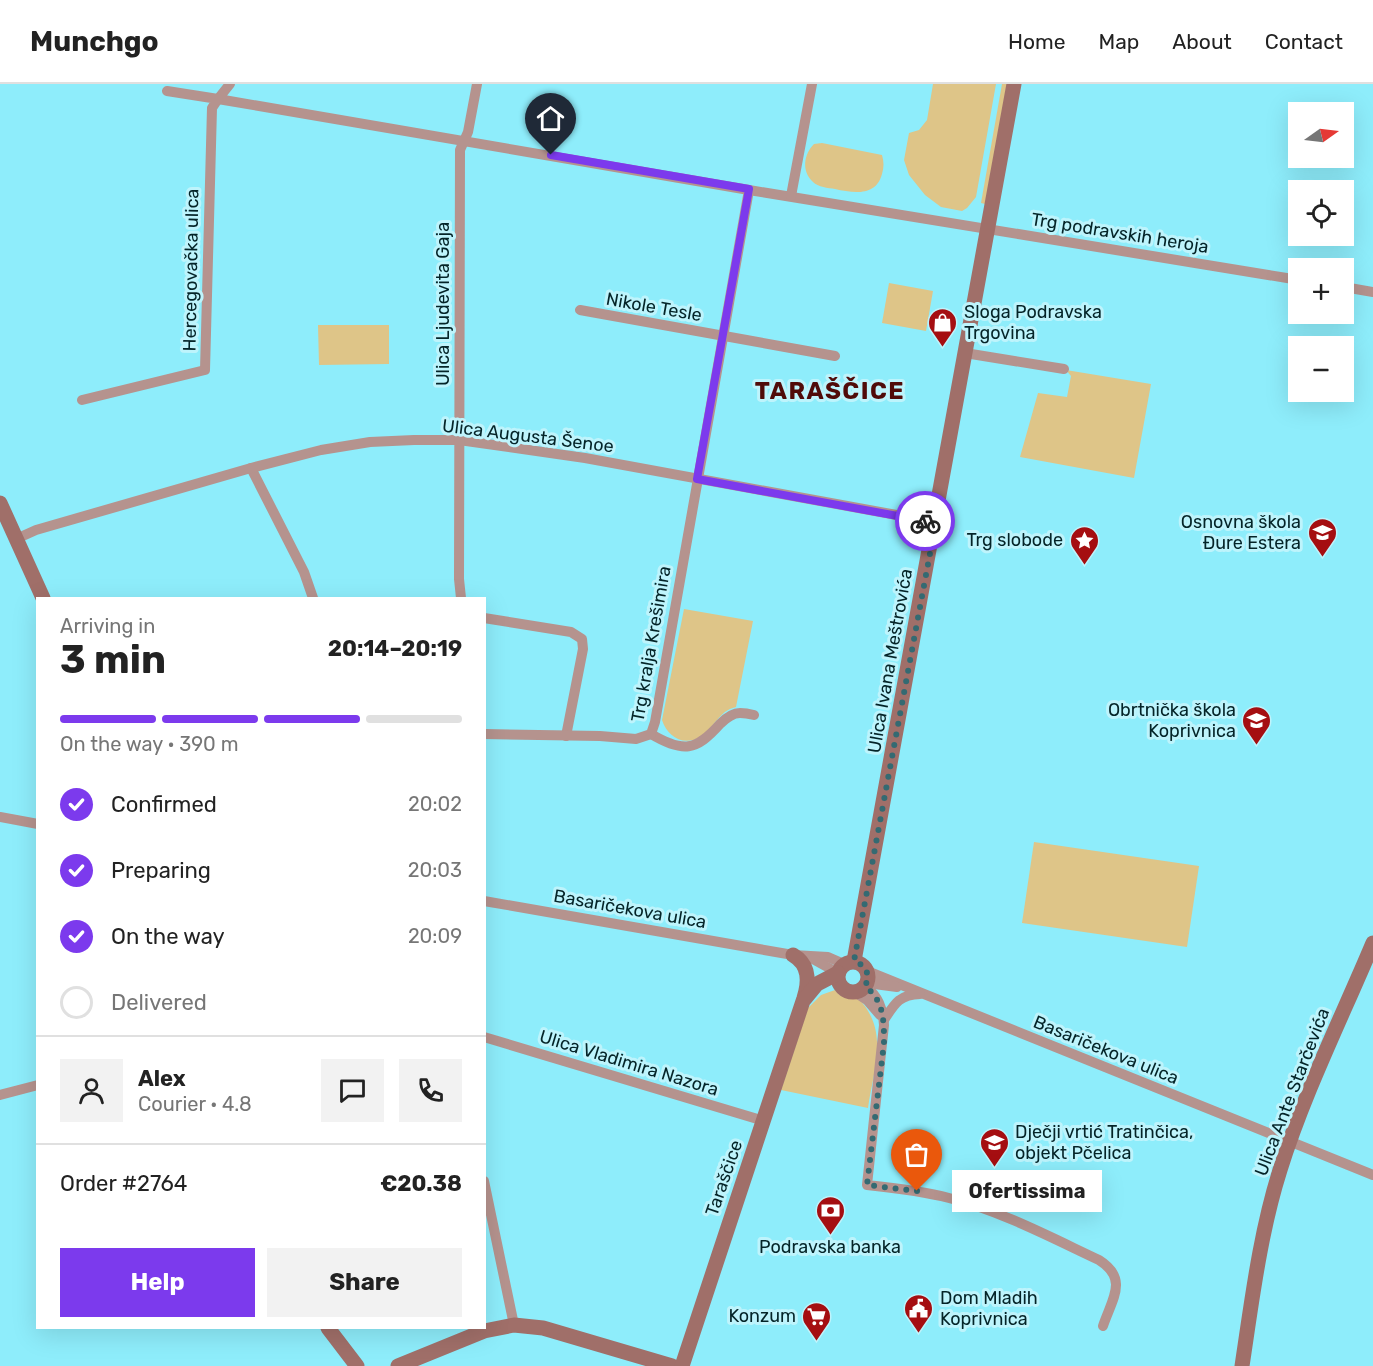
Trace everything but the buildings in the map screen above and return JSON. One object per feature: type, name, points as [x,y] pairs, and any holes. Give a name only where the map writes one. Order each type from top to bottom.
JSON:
[{"type":"street","points":[[167,91],[218,99],[230,84]]},
{"type":"street","name":"Ulica Ljudevita Gaja","points":[[461,597],[459,579],[460,150],[468,132],[477,84]]},
{"type":"street","points":[[791,196],[812,84]]},
{"type":"street","name":"Ulica Ivana Meštrovića","points":[[844,971],[935,522],[1014,84]]},
{"type":"street","name":"Trg podravskih heroja","points":[[218,99],[1288,278]]},
{"type":"street","name":"Hercegovačka ulica","points":[[82,400],[205,370],[212,108],[218,99]]},
{"type":"street","name":"Nikole Tesle","points":[[697,479],[749,189]]},
{"type":"street","points":[[1354,289],[1373,292]]},
{"type":"street","name":"Nikole Tesle","points":[[580,310],[835,356]]},
{"type":"street","points":[[965,353],[1064,369]]},
{"type":"street","name":"Ulica Augusta Šenoe","points":[[16,539],[36,530],[321,450],[370,442],[459,440],[585,458],[935,522]]},
{"type":"street","points":[[251,468],[304,572],[313,597]]},
{"type":"street","name":"Trg kralja Krešimira","points":[[697,479],[655,722],[651,734],[668,744],[694,746],[704,741],[730,716],[740,713],[754,715]]},
{"type":"street","points":[[0,503],[43,597]]},
{"type":"street","points":[[486,618],[571,632],[582,639],[583,649],[566,736]]},
{"type":"street","points":[[486,734],[600,736],[636,739],[651,734]]},
{"type":"street","points":[[0,817],[35,822]]},
{"type":"street","name":"Basaričekova ulica","points":[[486,900],[800,955],[844,971]]},
{"type":"street","name":"Ulica Ante Starčevića","points":[[1242,1366],[1263,1235],[1280,1170],[1373,943]]},
{"type":"street","points":[[800,955],[808,977],[803,1001]]},
{"type":"street","points":[[863,983],[847,991],[844,971],[862,964],[867,1000],[884,1020]]},
{"type":"street","name":"Taraščice","points":[[682,1366],[803,1001],[817,984],[844,971]]},
{"type":"street","name":"Basaričekova ulica","points":[[863,983],[909,988],[1373,1175]]},
{"type":"street","points":[[922,994],[903,996],[884,1020],[884,1043],[867,1185],[917,1191],[961,1202],[1016,1222],[1099,1260],[1114,1273],[1118,1282],[1102,1326]]},
{"type":"street","name":"Ulica Vladimira Nazora","points":[[486,1038],[764,1121]]},
{"type":"street","points":[[0,1095],[36,1086]]},
{"type":"street","points":[[486,1191],[514,1325]]},
{"type":"street","points":[[398,1366],[475,1335],[514,1325],[555,1331],[672,1366]]},
{"type":"street","points":[[329,1329],[357,1366]]},
{"type":"shaded area","points":[[933,84],[996,84],[976,197],[962,211],[941,207],[925,195],[909,175],[904,160],[909,133],[919,130],[927,120]]},
{"type":"shaded area","points":[[1002,84],[1007,84],[985,204],[981,203]]},
{"type":"shaded area","points":[[822,143],[882,155],[882,174],[875,187],[863,192],[849,192],[815,184],[809,178],[805,163],[814,144]]},
{"type":"shaded area","points":[[889,283],[933,291],[926,331],[882,323]]},
{"type":"shaded area","points":[[318,325],[389,325],[389,364],[319,365]]},
{"type":"shaded area","points":[[1066,370],[1151,384],[1134,478],[1020,457],[1038,393],[1067,397],[1071,376]]},
{"type":"shaded area","points":[[684,609],[753,621],[736,707],[725,712],[700,737],[688,741],[672,735],[662,720]]},
{"type":"shaded area","points":[[1034,842],[1199,866],[1187,947],[1022,923]]},
{"type":"shaded area","points":[[835,990],[844,997],[857,997],[867,1010],[877,1036],[876,1064],[868,1108],[781,1090],[808,1008],[821,995]]},
{"type":"way so far","points":[[917,1191],[867,1185],[884,1043],[884,1020],[878,1001],[865,986],[868,979],[865,967],[854,961],[934,532],[935,522],[925,521]]},
{"type":"place","name":"Sloga Podravska Trgovina","points":[[943,348]]},
{"type":"place","name":"Osnovna škola Đure Estera","points":[[1322,558]]},
{"type":"place","name":"Trg slobode","points":[[1084,566]]},
{"type":"place","name":"Obrtnička škola Koprivnica","points":[[1257,746]]},
{"type":"place","name":"Dječji vrtić Tratinčica, objekt Pčelica","points":[[994,1168]]},
{"type":"place","name":"Ofertissima","points":[[917,1191]]},
{"type":"place","name":"Podravska banka","points":[[830,1236]]},
{"type":"place","name":"Dom Mladih Koprivnica","points":[[919,1334]]},
{"type":"place","name":"Konzum","points":[[817,1342]]},
{"type":"district","name":"TARAŠČICE","points":[[830,391]]},
{"type":"route","points":[[551,155],[749,189],[697,479],[925,521]]}]
